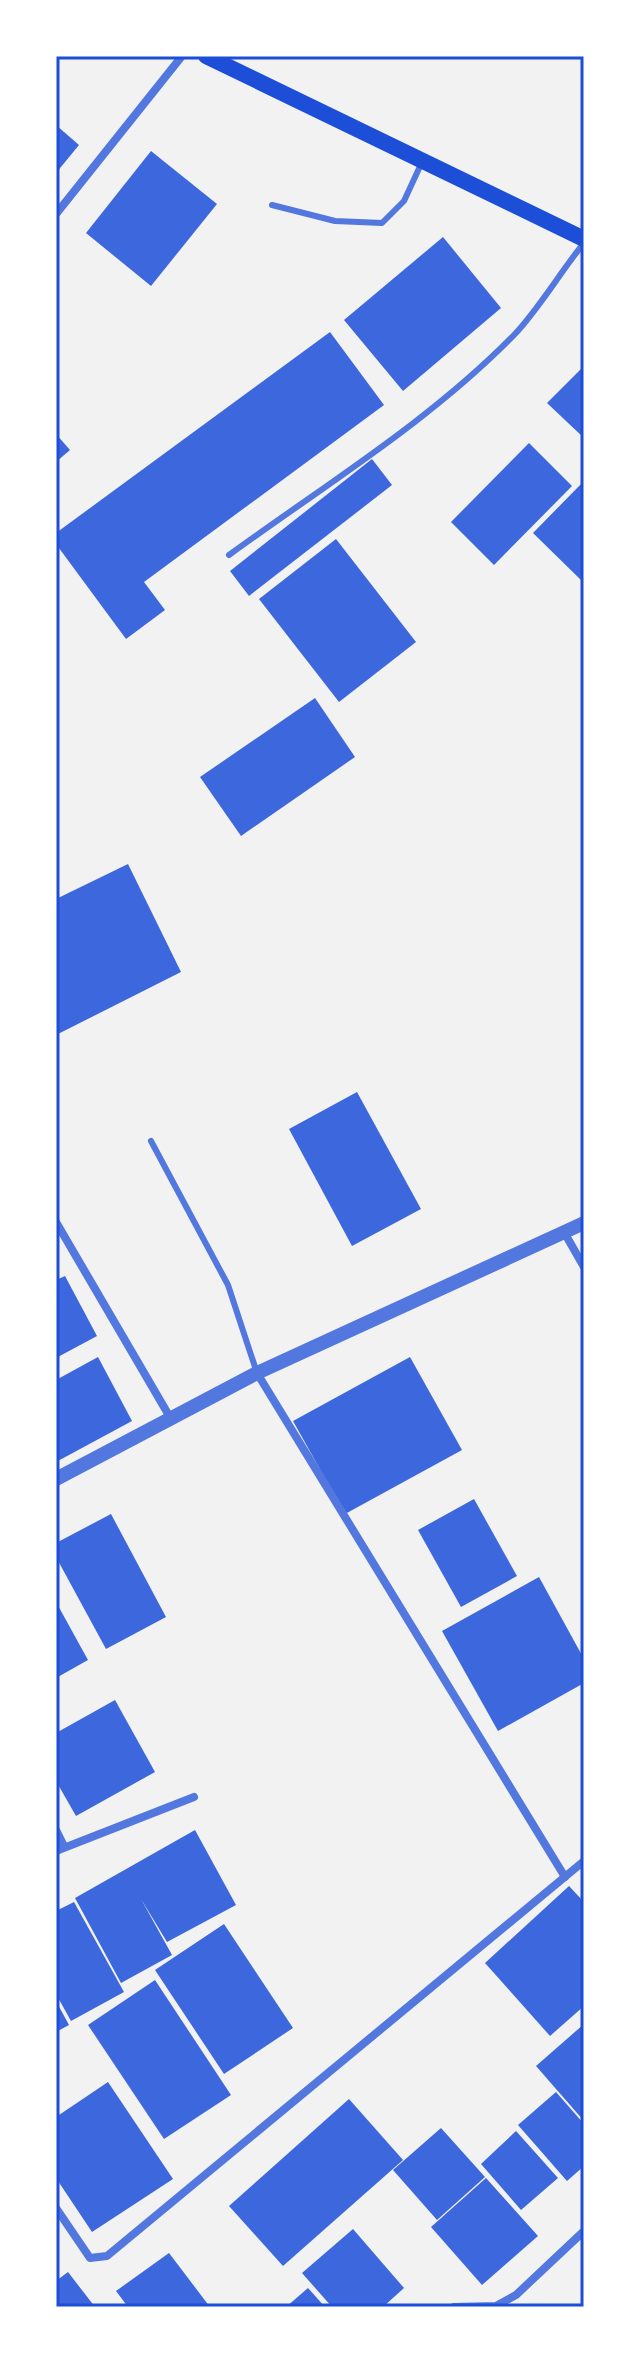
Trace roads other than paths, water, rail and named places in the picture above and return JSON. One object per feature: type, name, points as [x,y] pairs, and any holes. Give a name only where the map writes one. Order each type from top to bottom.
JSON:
[{"type":"main road","points":[[206,56],[423,158],[584,241]]},
{"type":"street","points":[[56,214],[182,56]]},
{"type":"street","points":[[56,1222],[171,1419]]},
{"type":"street","points":[[56,1479],[257,1373],[584,1223]]},
{"type":"street","points":[[564,1232],[584,1267]]},
{"type":"street","points":[[257,1373],[565,1877]]},
{"type":"street","points":[[56,1830],[60,1848],[194,1797]]},
{"type":"street","points":[[56,2208],[90,2258],[107,2256],[584,1861]]},
{"type":"street","points":[[454,2307],[496,2306],[516,2295],[584,2231]]},
{"type":"lane","points":[[272,205],[335,221],[382,223],[404,201],[423,158]]},
{"type":"lane","points":[[229,555],[393,438],[465,379],[515,333],[584,241]]},
{"type":"lane","points":[[151,1141],[228,1285],[257,1373]]}]
